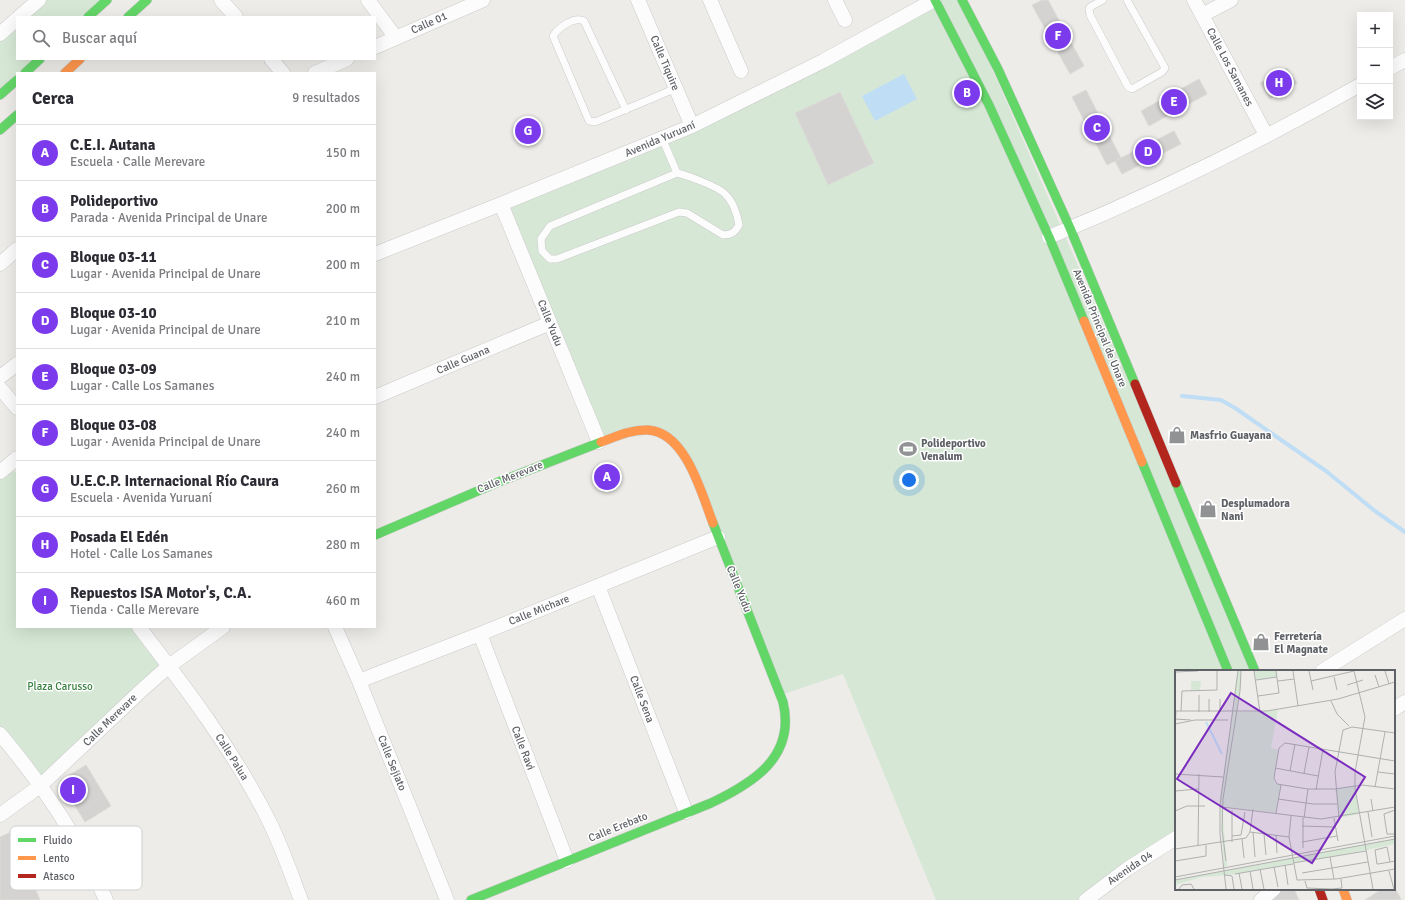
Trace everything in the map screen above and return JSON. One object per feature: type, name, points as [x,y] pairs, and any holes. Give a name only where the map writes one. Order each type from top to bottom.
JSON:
[{"type":"street","points":[[21,16],[39,0]]},
{"type":"street","points":[[89,16],[107,0]]},
{"type":"street","points":[[129,16],[147,0]]},
{"type":"street","points":[[221,0],[235,16]]},
{"type":"street","points":[[368,0],[396,38]]},
{"type":"street","name":"Calle 01","points":[[376,47],[483,0]]},
{"type":"street","name":"Calle Tiquire","points":[[638,0],[692,126]]},
{"type":"street","points":[[710,0],[741,71]]},
{"type":"street","points":[[835,0],[845,20]]},
{"type":"street","name":"Avenida Yuruaní","points":[[376,254],[692,126],[823,61],[934,0]]},
{"type":"street","name":"Avenida Principal de Unare","points":[[934,0],[989,105],[1049,237],[1228,670]]},
{"type":"street","name":"Avenida Principal de Unare","points":[[962,0],[998,69],[1070,228],[1255,670]]},
{"type":"street","name":"Calle Los Samanes","points":[[1194,0],[1266,135]]},
{"type":"street","points":[[1202,16],[1231,0]]},
{"type":"street","points":[[0,34],[16,20]]},
{"type":"street","points":[[25,72],[39,60]]},
{"type":"street","points":[[66,72],[79,60]]},
{"type":"street","points":[[272,60],[282,72]]},
{"type":"street","points":[[317,72],[345,60]]},
{"type":"street","points":[[1393,66],[1405,60]]},
{"type":"street","points":[[0,95],[16,81]]},
{"type":"street","points":[[1049,237],[1167,186],[1357,87]]},
{"type":"street","points":[[0,130],[16,116]]},
{"type":"street","name":"Calle Yudu","points":[[501,204],[599,442]]},
{"type":"street","points":[[0,264],[16,250]]},
{"type":"street","name":"Calle Guana","points":[[376,397],[550,324]]},
{"type":"street","points":[[0,377],[16,365]]},
{"type":"street","points":[[0,388],[16,407]]},
{"type":"street","name":"Calle Yudu","points":[[648,430],[661,432],[673,441],[684,456],[694,476],[781,695],[786,711],[786,725],[782,741],[768,766]]},
{"type":"street","name":"Calle Merevare","points":[[376,535],[517,474],[599,442],[630,432],[648,430]]},
{"type":"street","name":"Calle Michare","points":[[359,681],[480,634],[718,537]]},
{"type":"street","name":"Calle Sena","points":[[598,586],[686,812]]},
{"type":"street","points":[[1324,670],[1405,619]]},
{"type":"street","name":"Calle Palua","points":[[140,628],[213,727],[254,792],[270,822],[301,900]]},
{"type":"street","name":"Calle Merevare","points":[[0,815],[40,786],[169,666],[222,628]]},
{"type":"street","name":"Calle Sejiato","points":[[335,628],[359,681],[447,900]]},
{"type":"street","name":"Calle Ravi","points":[[480,634],[567,861]]},
{"type":"street","points":[[0,734],[40,786],[66,826]]},
{"type":"street","name":"Calle Erebato","points":[[471,900],[726,795],[744,786],[768,766]]},
{"type":"street","name":"Avenida 04","points":[[1094,898],[1127,869],[1175,839]]},
{"type":"street","points":[[101,890],[106,900]]},
{"type":"street","points":[[1261,900],[1273,890]]},
{"type":"street","points":[[1318,890],[1323,900]]},
{"type":"street","points":[[1343,890],[1347,900]]},
{"type":"lane","points":[[1103,0],[1090,7],[1090,15],[1128,87],[1132,89],[1162,72],[1165,68],[1127,0]]},
{"type":"lane","points":[[626,110],[584,21],[576,20],[559,29],[553,36],[589,121],[595,122],[626,110],[676,88]]},
{"type":"lane","points":[[662,138],[677,173],[693,178],[724,193],[736,210],[739,225],[735,232],[730,235],[723,235],[687,213],[679,212],[557,259],[550,259],[542,251],[541,239],[550,226],[677,173]]},
{"type":"green space","points":[[39,0],[107,0],[89,16],[20,16]]},
{"type":"green space","name":"Polideportivo Venalum","points":[[934,0],[962,0],[1255,670],[1175,670],[1175,839],[1086,900],[936,900],[843,674],[781,695],[694,475],[661,432],[599,442],[501,204],[692,126]]},
{"type":"green space","points":[[16,20],[16,60],[39,60],[26,72],[16,72],[16,81],[0,95],[0,34]]},
{"type":"green space","name":"Plaza Carusso","points":[[9,464],[16,473],[16,628],[140,628],[169,666],[40,786],[0,734],[0,472]]},
{"type":"water","points":[[904,74],[917,99],[875,121],[862,96]]},
{"type":"building","points":[[1042,0],[1048,0],[1084,66],[1070,74],[1032,5]]},
{"type":"building","points":[[1287,68],[1297,83],[1270,99],[1260,83]]},
{"type":"building","points":[[1199,79],[1207,94],[1149,126],[1141,111]]},
{"type":"building","points":[[1086,90],[1121,158],[1107,165],[1072,97]]},
{"type":"building","points":[[840,92],[874,163],[828,185],[795,113]]},
{"type":"building","points":[[1174,131],[1181,144],[1122,174],[1115,161]]},
{"type":"building","points":[[86,765],[111,806],[85,822],[60,781]]},
{"type":"building","points":[[10,832],[10,890],[36,890],[40,900],[0,900],[0,837]]},
{"type":"building","points":[[1395,889],[1401,899],[1400,900],[1365,900],[1380,890],[1395,890]]},
{"type":"building","points":[[1278,890],[1294,890],[1299,900],[1265,900]]},
{"type":"waterway","points":[[1182,396],[1221,400],[1235,408],[1326,471],[1375,511],[1405,532]]},
{"type":"traffic: fast","points":[[89,16],[107,0]]},
{"type":"traffic: fast","points":[[129,16],[147,0]]},
{"type":"traffic: fast","points":[[935,0],[989,105],[1049,237],[1084,321]]},
{"type":"traffic: fast","points":[[962,0],[998,69],[1070,228],[1135,384]]},
{"type":"traffic: fast","points":[[26,72],[39,60]]},
{"type":"traffic: fast","points":[[0,95],[16,81]]},
{"type":"traffic: fast","points":[[0,130],[16,116]]},
{"type":"traffic: fast","points":[[376,535],[501,481],[601,442]]},
{"type":"traffic: fast","points":[[1142,462],[1228,670]]},
{"type":"traffic: fast","points":[[1176,483],[1255,670]]},
{"type":"traffic: fast","points":[[471,900],[711,803],[742,787],[756,777],[768,766],[777,753],[783,738],[785,721],[783,702],[713,523]]},
{"type":"traffic: slow","points":[[66,72],[79,60]]},
{"type":"traffic: slow","points":[[1084,321],[1142,462]]},
{"type":"traffic: slow","points":[[601,442],[624,434],[642,430],[661,433],[673,441],[691,467],[713,523]]},
{"type":"traffic: slow","points":[[1343,890],[1347,900]]},
{"type":"traffic: jam","points":[[1135,384],[1176,483]]},
{"type":"traffic: jam","points":[[1319,890],[1323,900]]},
{"type":"place","name":"Bloque 03-08","points":[[1058,36]]},
{"type":"place","name":"Posada El Edén","points":[[1279,83]]},
{"type":"place","name":"Polideportivo","points":[[967,93]]},
{"type":"place","name":"Bloque 03-09","points":[[1174,102]]},
{"type":"place","name":"Bloque 03-11","points":[[1097,128]]},
{"type":"place","name":"U.E.C.P. Internacional Río Caura","points":[[528,131]]},
{"type":"place","name":"Bloque 03-10","points":[[1148,152]]},
{"type":"place","name":"Masfrio Guayana","points":[[1177,435]]},
{"type":"place","name":"Polideportivo Venalum","points":[[908,449]]},
{"type":"place","name":"C.E.I. Autana","points":[[607,477]]},
{"type":"place","name":"Desplumadora Nani","points":[[1208,509]]},
{"type":"place","name":"Ferretería El Magnate","points":[[1261,642]]},
{"type":"place","name":"Repuestos ISA Motor's, C.A.","points":[[73,790]]}]
